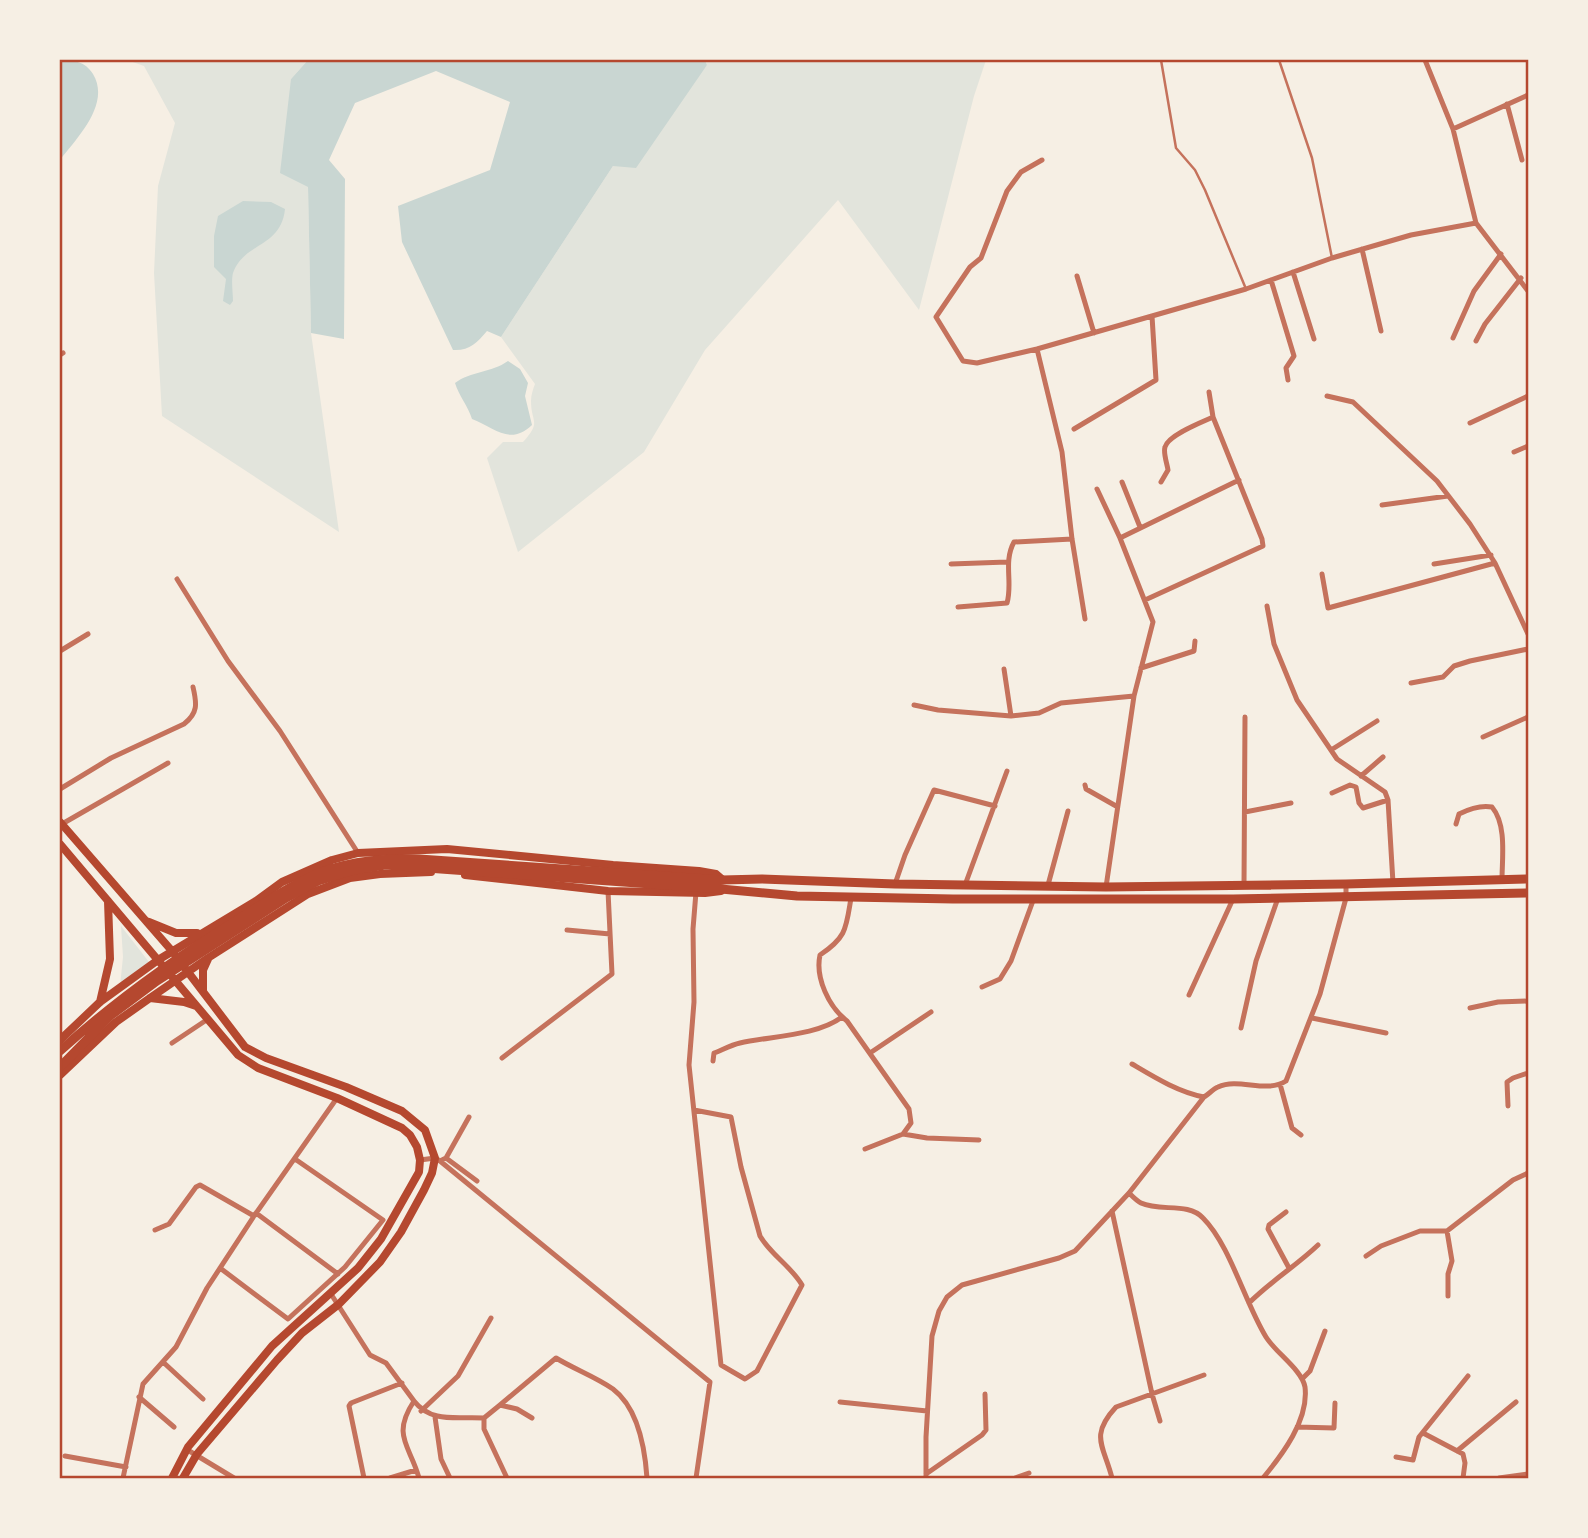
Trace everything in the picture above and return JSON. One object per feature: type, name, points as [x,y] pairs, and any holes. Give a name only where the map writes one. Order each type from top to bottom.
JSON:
[{"type":"highway","points":[[60,1051],[104,1011],[142,982],[284,891],[315,875],[353,863],[384,858],[724,885],[761,894],[851,898],[1233,899],[1528,893]]},
{"type":"highway","points":[[60,1067],[110,1016],[157,981],[286,898],[318,881],[354,870],[386,865],[724,885],[762,879],[1106,887],[1528,879]]},
{"type":"main road","points":[[61,823],[172,951],[246,1047],[266,1058],[346,1087],[401,1111],[425,1130],[440,1159],[401,1232],[380,1262],[339,1304],[302,1333],[261,1378],[197,1454],[183,1479]]},
{"type":"main road","points":[[60,844],[238,1055],[258,1068],[337,1098],[402,1128],[410,1135],[421,1160],[415,1182],[380,1239],[358,1268],[294,1325],[253,1371],[186,1449],[172,1479]]},
{"type":"main road","points":[[60,1040],[100,1002],[172,951],[282,883],[332,860],[359,853],[447,849],[613,866],[699,871],[716,874],[724,885],[696,892],[608,891],[435,873],[380,874],[350,878],[309,894],[208,958],[116,1023],[60,1075]]},
{"type":"main road","points":[[350,878],[359,853]]},
{"type":"main road","points":[[100,1002],[110,959],[108,901]]},
{"type":"main road","points":[[146,921],[176,933],[190,934],[206,930]]},
{"type":"main road","points":[[204,993],[203,970],[208,958]]},
{"type":"main road","points":[[150,998],[184,1002],[199,1007]]},
{"type":"main road","points":[[253,1371],[261,1378]]},
{"type":"main road","points":[[217,1413],[225,1421]]},
{"type":"street","points":[[1425,60],[1452,129],[1476,223],[1521,278],[1528,291]]},
{"type":"street","points":[[1452,129],[1528,95]]},
{"type":"street","points":[[1507,104],[1522,160]]},
{"type":"street","points":[[1042,160],[1021,172],[1007,191],[981,258],[970,267],[936,317],[963,361],[977,363],[1037,349],[1246,289],[1332,258],[1411,234],[1476,223]]},
{"type":"street","points":[[1362,249],[1381,331]]},
{"type":"street","points":[[1452,338],[1475,290],[1501,254]]},
{"type":"street","points":[[1293,272],[1314,340]]},
{"type":"street","points":[[1077,276],[1094,333]]},
{"type":"street","points":[[1476,341],[1485,324],[1521,278]]},
{"type":"street","points":[[1270,280],[1294,356],[1286,368],[1289,380]]},
{"type":"street","points":[[1074,429],[1156,380],[1152,316]]},
{"type":"street","points":[[1037,349],[1062,452],[1085,619]]},
{"type":"street","points":[[1145,600],[1263,546],[1213,417],[1209,392]]},
{"type":"street","points":[[1470,423],[1528,396]]},
{"type":"street","points":[[1327,397],[1353,402],[1437,481],[1496,563],[1528,634]]},
{"type":"street","points":[[1161,482],[1168,470],[1164,449],[1167,443],[1185,430],[1213,417]]},
{"type":"street","points":[[1514,452],[1528,446]]},
{"type":"street","points":[[1121,538],[1239,480]]},
{"type":"street","points":[[1122,482],[1140,527]]},
{"type":"street","points":[[1097,489],[1121,538],[1153,622],[1133,696],[1106,887]]},
{"type":"street","points":[[1382,505],[1448,496]]},
{"type":"street","points":[[958,607],[1007,603],[1007,562],[1014,542],[1072,539]]},
{"type":"street","points":[[1434,564],[1490,555]]},
{"type":"street","points":[[951,564],[1007,562]]},
{"type":"street","points":[[1322,574],[1328,608],[1496,563]]},
{"type":"street","points":[[177,579],[228,661],[280,731],[359,853]]},
{"type":"street","points":[[1267,606],[1275,644],[1297,700],[1337,759],[1385,792],[1388,800],[1393,883]]},
{"type":"street","points":[[60,651],[88,634]]},
{"type":"street","points":[[1141,667],[1194,651],[1195,642]]},
{"type":"street","points":[[1411,683],[1443,677],[1454,666],[1462,663],[1528,649]]},
{"type":"street","points":[[1004,669],[1011,716]]},
{"type":"street","points":[[60,789],[111,758],[193,717],[197,708],[193,687]]},
{"type":"street","points":[[914,705],[938,710],[1011,716],[1039,713],[1061,703],[1133,696]]},
{"type":"street","points":[[1244,886],[1245,717]]},
{"type":"street","points":[[1483,737],[1528,717]]},
{"type":"street","points":[[1331,750],[1377,721]]},
{"type":"street","points":[[1361,776],[1383,757]]},
{"type":"street","points":[[61,823],[168,763]]},
{"type":"street","points":[[965,885],[1007,771]]},
{"type":"street","points":[[1085,785],[1086,789],[1116,806]]},
{"type":"street","points":[[1332,793],[1350,785],[1356,787],[1359,803],[1363,808],[1388,800]]},
{"type":"street","points":[[895,884],[934,790],[995,806]]},
{"type":"street","points":[[1245,812],[1291,803]]},
{"type":"street","points":[[1456,824],[1459,814],[1466,810],[1492,807],[1498,816],[1503,844],[1502,880]]},
{"type":"street","points":[[1048,886],[1068,811]]},
{"type":"street","points":[[926,1476],[935,1319],[947,1297],[962,1285],[1075,1251],[1129,1193],[1204,1097],[1217,1088],[1227,1084],[1280,1084],[1286,1081],[1312,1018],[1346,898],[1346,884]]},
{"type":"street","points":[[502,1058],[612,974],[608,891]]},
{"type":"street","points":[[694,1110],[731,1117],[741,1167],[760,1236],[765,1245],[795,1272],[802,1285],[757,1371],[745,1378],[720,1365],[689,1065],[694,1002],[693,929],[696,892]]},
{"type":"street","points":[[851,898],[846,931],[820,955],[818,966],[822,984],[842,1017],[909,1109],[911,1123],[903,1134]]},
{"type":"street","points":[[982,987],[1000,978],[1011,961],[1034,898]]},
{"type":"street","points":[[1241,1028],[1256,961],[1278,898]]},
{"type":"street","points":[[1189,995],[1233,899]]},
{"type":"street","points":[[567,930],[610,934]]},
{"type":"street","points":[[1470,1007],[1528,1001]]},
{"type":"street","points":[[100,1002],[116,1023]]},
{"type":"street","points":[[870,1052],[931,1012]]},
{"type":"street","points":[[713,1061],[714,1053],[737,1044],[814,1029],[834,1023],[842,1017]]},
{"type":"street","points":[[1312,1018],[1386,1033]]},
{"type":"street","points":[[172,1043],[208,1019]]},
{"type":"street","points":[[1132,1063],[1174,1087],[1204,1097]]},
{"type":"street","points":[[1508,1106],[1507,1083],[1528,1073]]},
{"type":"street","points":[[1280,1084],[1293,1128],[1301,1135]]},
{"type":"street","points":[[123,1479],[143,1384],[176,1347],[220,1268],[337,1098]]},
{"type":"street","points":[[440,1159],[469,1117]]},
{"type":"street","points":[[865,1149],[903,1134],[979,1140]]},
{"type":"street","points":[[220,1268],[288,1319],[338,1274],[383,1220],[295,1158]]},
{"type":"street","points":[[440,1159],[710,1382],[696,1479]]},
{"type":"street","points":[[421,1160],[440,1159],[477,1181]]},
{"type":"street","points":[[1366,1256],[1381,1245],[1420,1231],[1447,1231],[1513,1180],[1528,1173]]},
{"type":"street","points":[[155,1230],[169,1224],[200,1185],[255,1215],[338,1274]]},
{"type":"street","points":[[1129,1193],[1140,1203],[1192,1211],[1202,1217],[1218,1240],[1266,1336],[1281,1357],[1303,1378],[1303,1408],[1297,1427],[1263,1479]]},
{"type":"street","points":[[1112,1211],[1160,1421]]},
{"type":"street","points":[[1286,1212],[1269,1225],[1268,1229],[1289,1268]]},
{"type":"street","points":[[1447,1231],[1452,1261],[1448,1273],[1448,1296]]},
{"type":"street","points":[[1249,1303],[1267,1285],[1318,1245]]},
{"type":"street","points":[[331,1294],[370,1355],[386,1363],[421,1411],[435,1417],[484,1418],[556,1358],[612,1388],[626,1401],[637,1426],[647,1479]]},
{"type":"street","points":[[421,1411],[458,1376],[491,1318]]},
{"type":"street","points":[[1303,1378],[1310,1371],[1325,1331]]},
{"type":"street","points":[[163,1362],[203,1399]]},
{"type":"street","points":[[1112,1479],[1100,1437],[1101,1426],[1116,1407],[1204,1376]]},
{"type":"street","points":[[1396,1457],[1412,1460],[1419,1437],[1468,1376]]},
{"type":"street","points":[[364,1479],[349,1406],[402,1383]]},
{"type":"street","points":[[926,1476],[986,1430],[985,1394]]},
{"type":"street","points":[[139,1397],[174,1427]]},
{"type":"street","points":[[414,1401],[402,1427],[404,1440],[419,1479]]},
{"type":"street","points":[[840,1402],[928,1411]]},
{"type":"street","points":[[1460,1452],[1516,1402]]},
{"type":"street","points":[[1297,1427],[1334,1428],[1335,1403]]},
{"type":"street","points":[[500,1405],[517,1409],[532,1418]]},
{"type":"street","points":[[435,1417],[441,1460],[450,1479]]},
{"type":"street","points":[[484,1418],[484,1429],[507,1479]]},
{"type":"street","points":[[1423,1433],[1460,1452],[1465,1463],[1463,1479]]},
{"type":"street","points":[[186,1449],[234,1479]]},
{"type":"street","points":[[65,1456],[126,1467]]},
{"type":"street","points":[[390,1479],[416,1470]]},
{"type":"street","points":[[1015,1479],[1029,1473]]},
{"type":"street","points":[[1499,1479],[1528,1474]]},
{"type":"lane","points":[[1161,60],[1176,148],[1200,180],[1246,289]]},
{"type":"lane","points":[[1279,60],[1312,158],[1332,258]]},
{"type":"shaded area","points":[[60,60],[70,60],[86,66],[93,74],[98,97],[90,120],[60,160]]},
{"type":"shaded area","points":[[127,60],[308,60],[291,79],[308,187],[311,333],[339,532],[162,416],[154,273],[158,186],[175,123],[144,66]]},
{"type":"shaded area","points":[[308,60],[705,60],[707,65],[636,168],[613,166],[501,337],[487,331],[472,345],[453,350],[402,242],[398,206],[490,170],[510,102],[436,71],[355,103],[329,160],[345,179],[344,339],[311,333],[308,187],[280,173],[291,79]]},
{"type":"shaded area","points":[[705,60],[986,60],[974,96],[919,310],[838,200],[705,350],[644,452],[518,552],[487,458],[503,442],[523,442],[532,430],[534,422],[531,399],[535,384],[501,337],[613,166],[707,65]]},
{"type":"shaded area","points":[[243,201],[271,202],[285,209],[277,231],[238,263],[233,273],[233,301],[230,305],[223,301],[226,279],[214,267],[214,236],[218,216]]},
{"type":"shaded area","points":[[508,361],[520,369],[528,383],[525,396],[532,425],[524,431],[509,435],[472,419],[455,383]]},
{"type":"shaded area","points":[[121,926],[149,962],[120,986],[123,957]]}]
